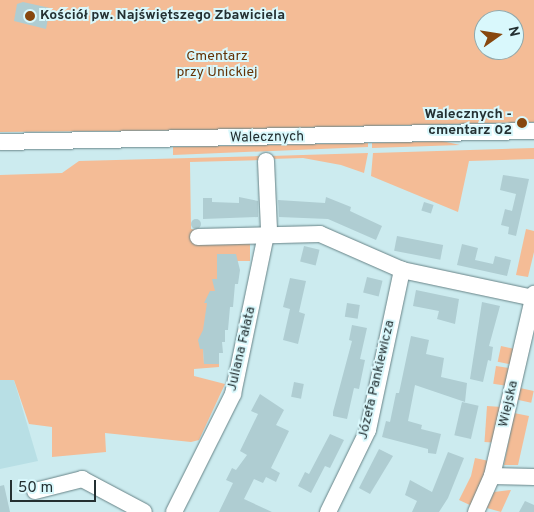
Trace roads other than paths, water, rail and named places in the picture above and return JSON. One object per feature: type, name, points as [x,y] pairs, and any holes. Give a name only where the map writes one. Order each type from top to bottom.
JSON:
[{"type":"street","name":"Walecznych","points":[[0,142],[534,131]]},
{"type":"street","name":"Juliana Fałata","points":[[174,512],[233,394],[268,232],[266,161]]},
{"type":"street","points":[[198,237],[268,232],[320,234],[402,270],[534,296]]},
{"type":"street","name":"Józefa Pankiewicza","points":[[328,512],[368,430],[402,270]]},
{"type":"street","name":"Wiejska","points":[[476,512],[492,476],[534,296]]},
{"type":"street","points":[[492,476],[534,477]]},
{"type":"street","points":[[35,490],[82,479],[144,512]]},
{"type":"place","name":"Kościół pw. Najświętszego Zbawiciela","points":[[30,16]]},
{"type":"place","name":"Walecznych - cmentarz 02","points":[[522,123]]},
{"type":"park label","name":"Cmentarz przy Unickiej","points":[[217,66]]}]
